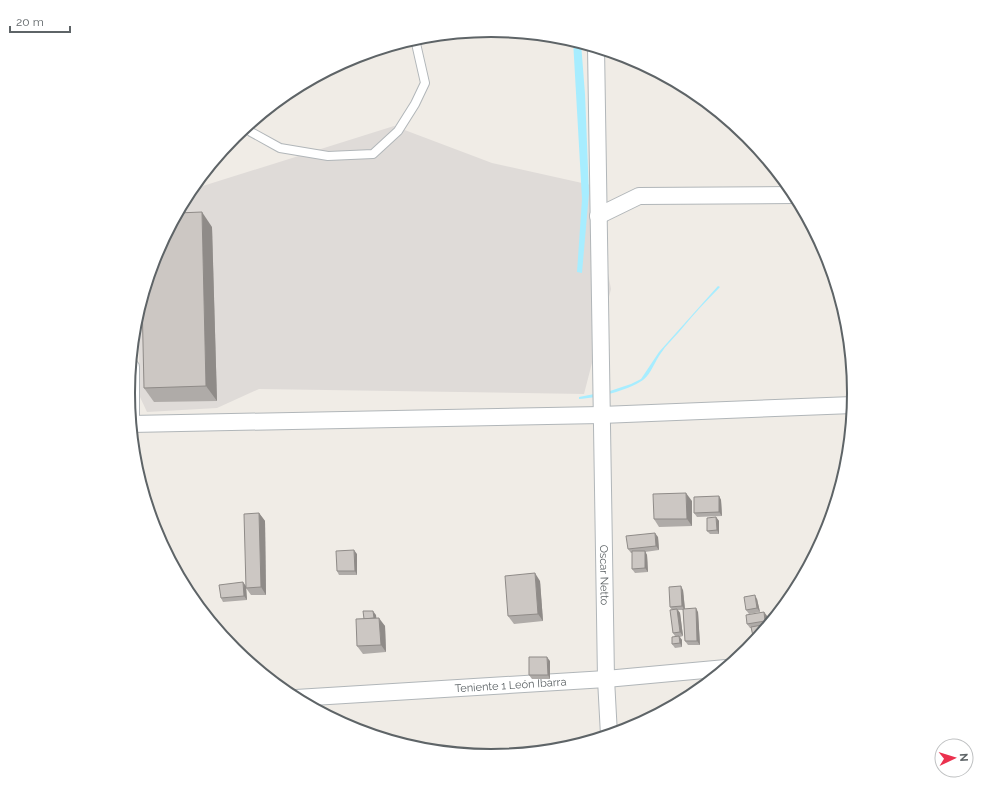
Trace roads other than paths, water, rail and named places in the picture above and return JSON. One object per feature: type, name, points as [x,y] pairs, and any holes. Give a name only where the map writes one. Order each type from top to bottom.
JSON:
[{"type":"street","name":"Oscar Netto","points":[[596,53],[601,415],[606,679],[609,729]]},
{"type":"street","points":[[598,216],[639,196],[787,195]]},
{"type":"street","points":[[137,424],[601,415],[846,405]]},
{"type":"street","name":"Teniente 1 León Ibarra","points":[[307,697],[606,679],[716,669]]},
{"type":"lane","points":[[250,131],[280,148],[328,156],[373,154],[398,131],[415,104],[425,83],[416,45]]},
{"type":"water","points":[[573,47],[581,49],[589,193],[582,273],[577,272],[582,199]]},
{"type":"water","points":[[718,286],[720,287],[665,347],[643,380],[612,393],[579,399],[579,397],[610,391],[641,379],[659,352]]}]
